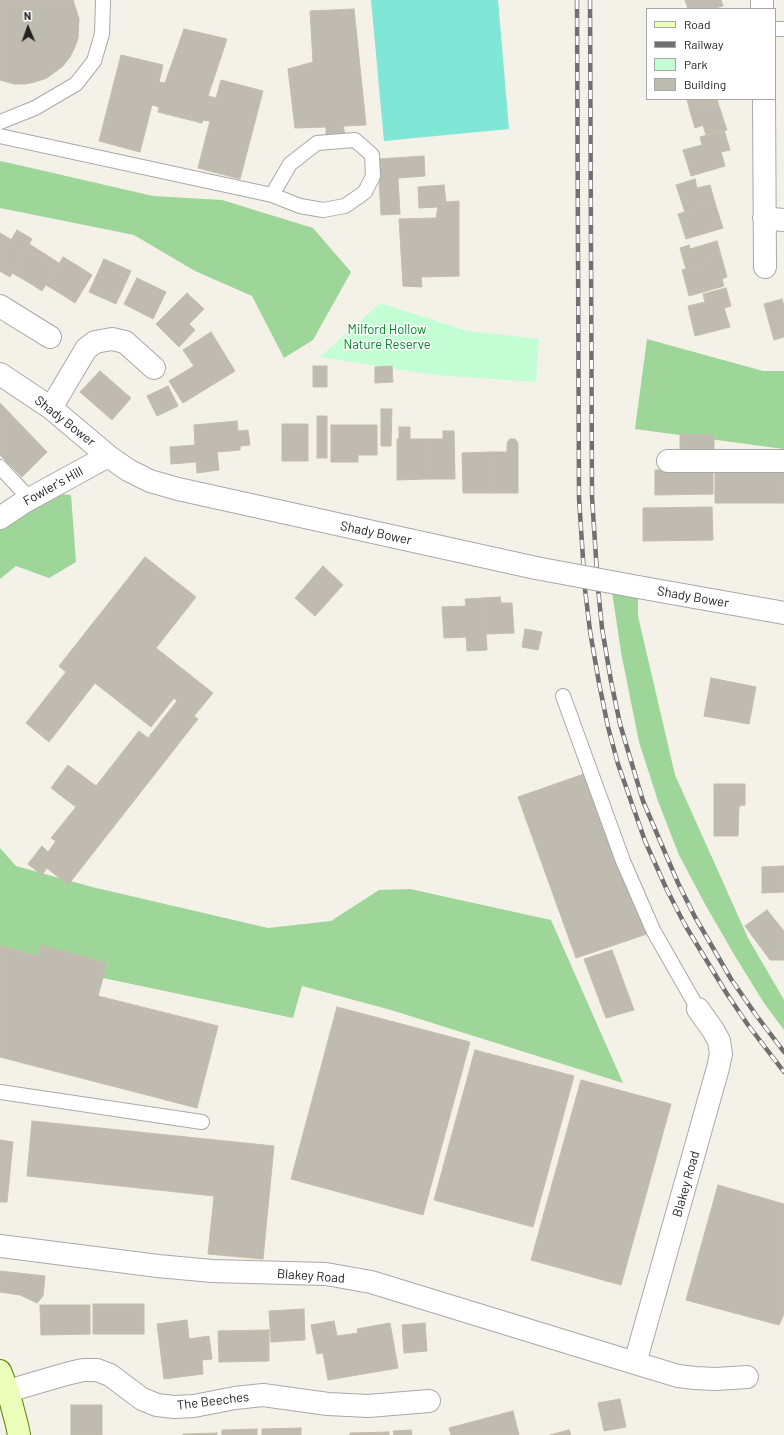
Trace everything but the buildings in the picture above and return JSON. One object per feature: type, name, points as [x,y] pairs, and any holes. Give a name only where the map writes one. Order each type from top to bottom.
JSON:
[{"type":"street","points":[[764,100],[774,219],[765,267]]},
{"type":"street","points":[[0,306],[50,337]]},
{"type":"street","points":[[51,408],[86,349],[95,342],[112,339],[125,342],[154,368]]},
{"type":"street","name":"Shady Bower","points":[[0,374],[51,408],[108,456],[128,470],[150,481],[178,489],[536,568],[784,613]]},
{"type":"street","name":"Fowler's Hill","points":[[0,518],[59,482],[108,456]]},
{"type":"street","points":[[668,461],[784,461]]},
{"type":"street","name":"Blakey Road","points":[[635,1362],[721,1054],[719,1041],[698,1009]]},
{"type":"street","name":"Blakey Road","points":[[0,1246],[158,1266],[212,1271],[326,1274],[371,1282],[678,1376],[716,1379],[747,1377]]},
{"type":"street","name":"The Beeches","points":[[8,1391],[66,1374],[83,1370],[97,1370],[110,1375],[142,1399],[157,1405],[174,1407],[194,1406],[236,1398],[263,1395],[328,1404],[368,1406],[429,1401]]},
{"type":"street","points":[[0,1371],[8,1391],[19,1435]]},
{"type":"lane","points":[[0,122],[35,108],[76,84],[94,61],[102,34],[103,0]]},
{"type":"lane","points":[[0,136],[272,195],[300,206],[323,210],[345,206],[364,192],[373,176],[372,155],[355,140],[317,143],[290,164],[272,195]]},
{"type":"lane","points":[[0,467],[30,499]]},
{"type":"lane","points":[[563,696],[623,861],[653,930],[698,1009]]},
{"type":"lane","points":[[0,1092],[202,1122]]},
{"type":"green space","points":[[0,161],[153,196],[222,200],[313,228],[351,272],[313,340],[284,358],[252,296],[195,271],[134,235],[0,208]]},
{"type":"green space","name":"Milford Hollow Nature Reserve","points":[[380,303],[468,331],[539,339],[536,382],[435,375],[320,357]]},
{"type":"green space","points":[[647,339],[763,371],[784,371],[784,449],[635,429]]},
{"type":"green space","points":[[59,494],[71,495],[76,562],[49,578],[16,566],[0,579],[0,526]]},
{"type":"green space","points":[[612,592],[638,594],[638,616],[675,775],[748,938],[784,1000],[784,1030],[764,1003],[735,956],[679,855],[658,801],[639,742],[621,652]]},
{"type":"green space","points":[[0,848],[16,866],[92,887],[268,928],[331,921],[379,890],[410,889],[551,920],[623,1083],[391,1010],[302,986],[293,1018],[103,978],[107,963],[41,946],[38,956],[0,946]]},
{"type":"shaded area","points":[[371,0],[498,0],[509,129],[384,141]]},
{"type":"railway","points":[[577,0],[579,498],[585,589],[590,631],[599,683],[608,727],[618,764],[645,841],[667,890],[685,925],[727,994],[748,1025],[784,1072]]},
{"type":"railway","points":[[590,0],[592,497],[602,628],[611,681],[620,724],[643,801],[678,883],[695,917],[731,979],[784,1052]]}]
